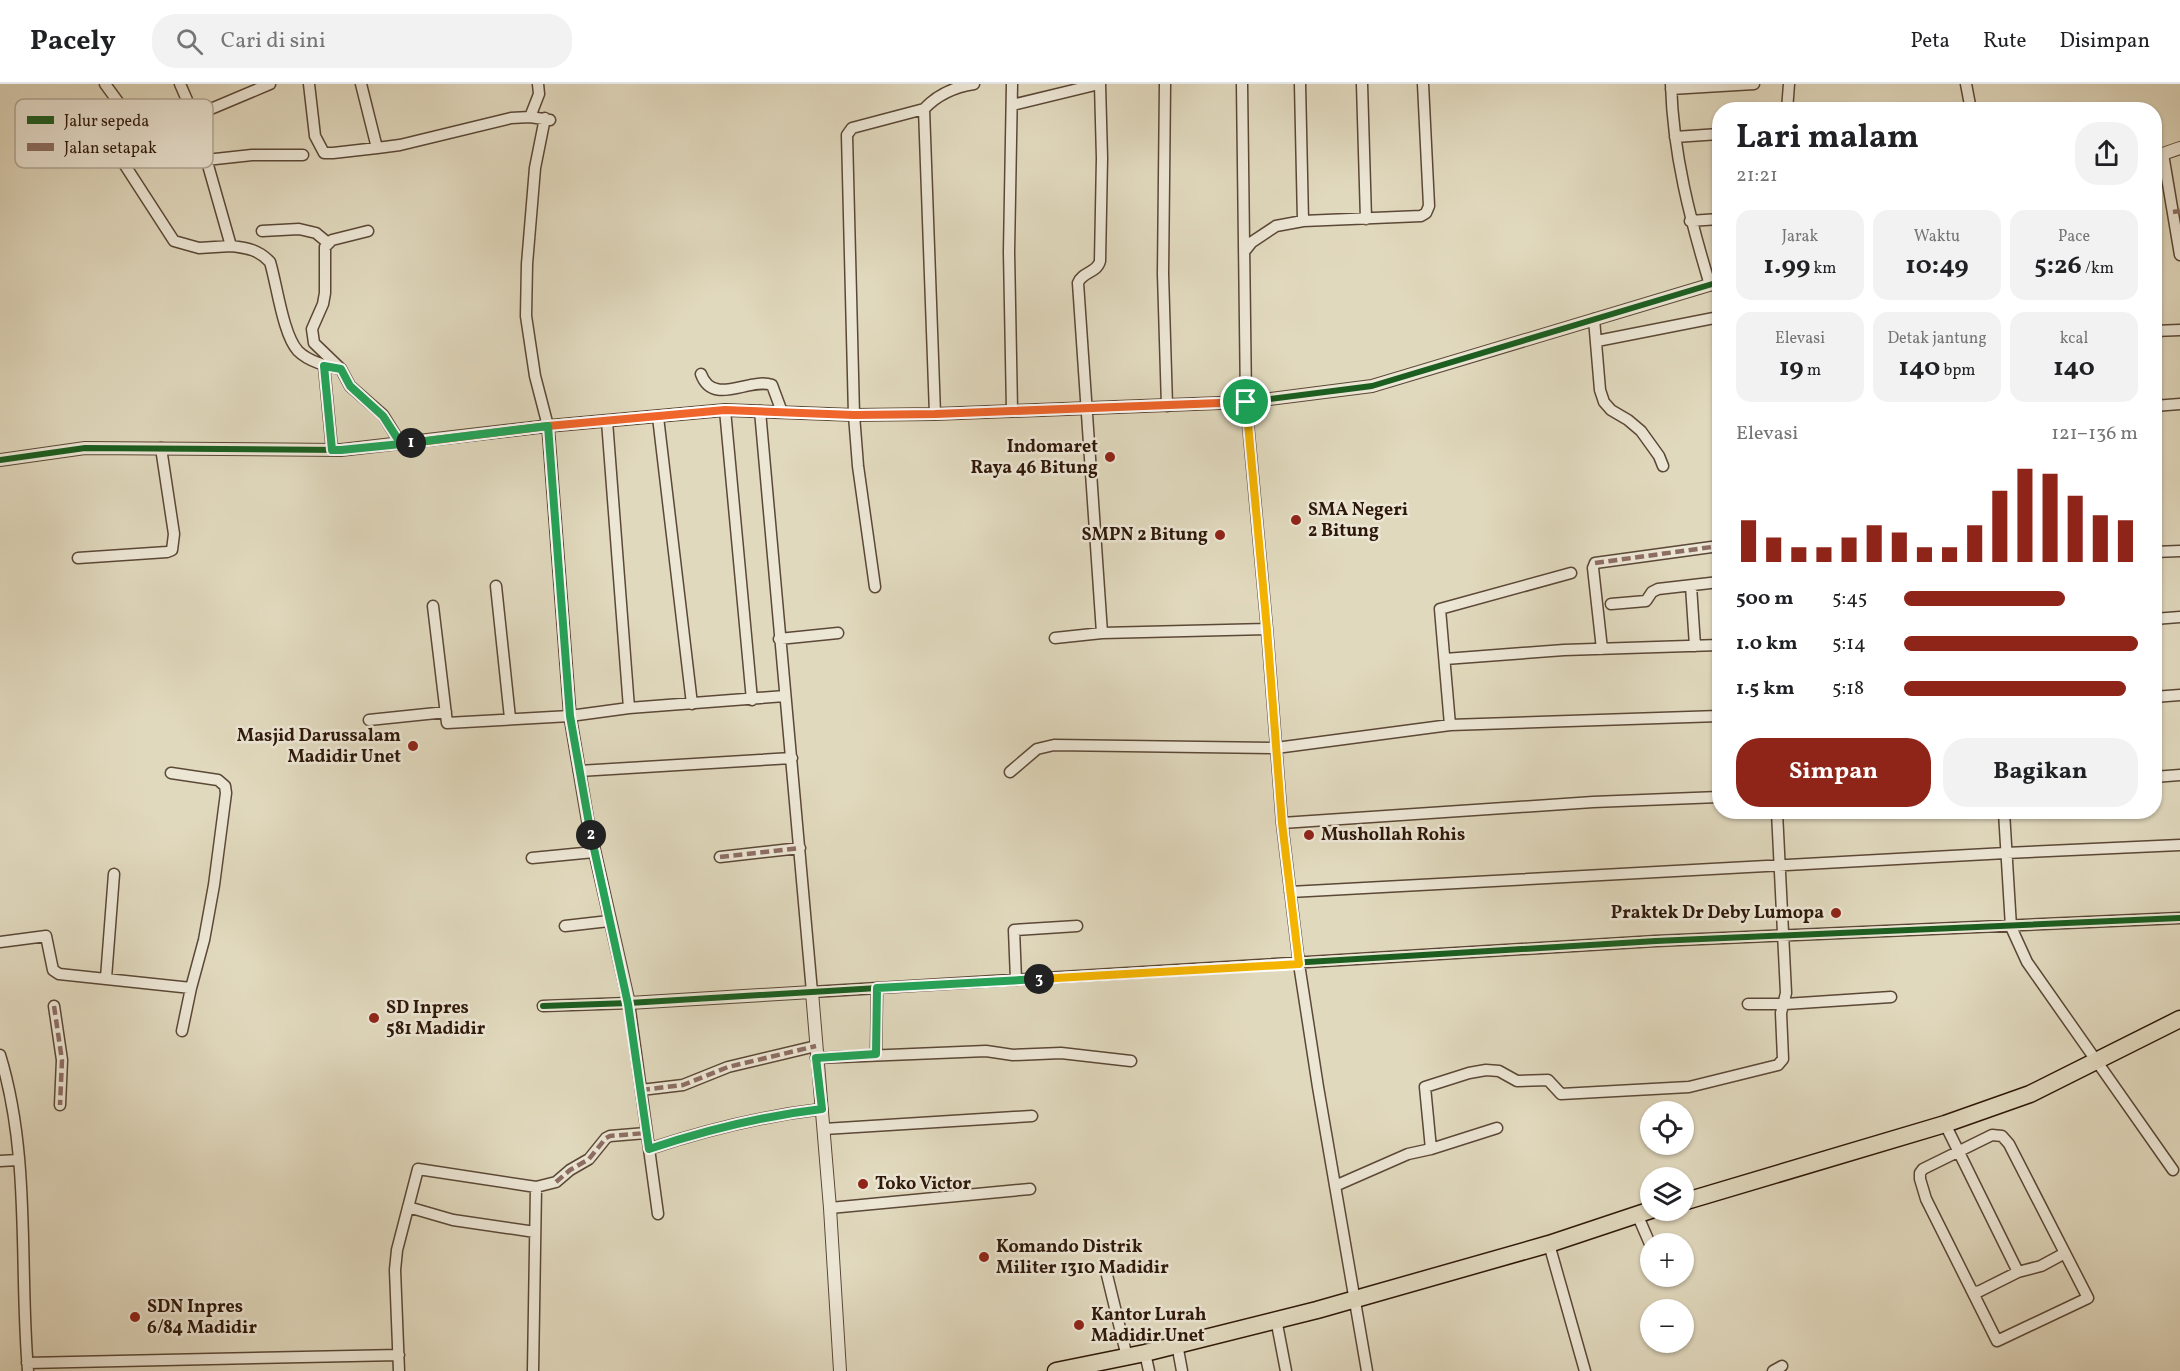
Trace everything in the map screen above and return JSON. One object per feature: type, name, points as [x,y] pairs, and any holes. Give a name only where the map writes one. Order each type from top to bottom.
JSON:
[{"type":"highway","points":[[1694,1199],[1945,1124],[2030,1094],[2180,1019]]},
{"type":"highway","points":[[1056,1371],[1093,1368],[1127,1357],[1354,1299],[1549,1244],[1640,1213]]},
{"type":"street","points":[[105,84],[116,99]]},
{"type":"street","points":[[180,84],[187,99]]},
{"type":"street","points":[[213,108],[270,84]]},
{"type":"street","points":[[309,84],[315,136],[324,153],[400,145],[489,122],[530,117],[549,119],[535,168],[527,264],[526,316],[534,376],[548,426],[570,716],[594,852],[628,1004],[658,1214]]},
{"type":"street","points":[[361,84],[378,148]]},
{"type":"street","points":[[530,117],[539,94],[538,84]]},
{"type":"street","points":[[875,587],[858,466],[854,415],[847,135],[852,128],[924,109],[932,100],[945,92],[958,86],[974,84]]},
{"type":"street","points":[[1012,84],[1009,252],[1012,410]]},
{"type":"street","points":[[1012,105],[1100,84],[1100,261],[1095,269],[1080,278],[1078,283],[1102,633]]},
{"type":"street","points":[[1165,84],[1163,274],[1167,405]]},
{"type":"street","points":[[1242,84],[1246,402],[1282,823],[1299,964],[1367,1371]]},
{"type":"street","points":[[1300,84],[1303,221]]},
{"type":"street","points":[[1362,84],[1366,219]]},
{"type":"street","points":[[1244,252],[1257,238],[1276,226],[1303,221],[1421,216],[1426,213],[1429,206],[1423,84]]},
{"type":"street","points":[[1712,279],[1690,221],[1678,163],[1671,87],[1754,84]]},
{"type":"street","points":[[1788,102],[1789,84]]},
{"type":"street","points":[[1966,84],[1969,102]]},
{"type":"street","points":[[924,109],[935,414]]},
{"type":"street","points":[[1675,137],[1712,134]]},
{"type":"street","points":[[2162,154],[2180,148]]},
{"type":"street","points":[[213,159],[252,155],[303,155]]},
{"type":"street","points":[[2162,165],[2176,212],[2180,255]]},
{"type":"street","points":[[127,168],[174,241],[184,246],[199,248],[231,246],[262,253],[270,262],[290,339],[299,352],[324,366],[341,369]]},
{"type":"street","points":[[208,168],[231,246]]},
{"type":"street","points":[[1690,221],[1712,219]]},
{"type":"street","points":[[262,231],[299,229],[316,232],[328,243]]},
{"type":"street","points":[[328,243],[368,231]]},
{"type":"street","points":[[328,243],[325,254],[326,276],[323,304],[311,336],[314,343],[341,369],[350,386],[383,416],[401,444]]},
{"type":"street","points":[[0,460],[85,448],[332,450],[548,426],[725,410],[854,415],[935,414],[1012,410],[1086,410],[1246,402],[1372,386],[1712,285]]},
{"type":"street","points":[[1597,341],[1712,318]]},
{"type":"street","points":[[1594,319],[1600,390],[1604,402],[1611,410],[1641,431],[1659,456],[1663,466]]},
{"type":"street","points":[[2162,331],[2180,330]]},
{"type":"street","points":[[324,366],[332,450]]},
{"type":"street","points":[[701,374],[704,383],[712,389],[764,383],[772,385],[782,412]]},
{"type":"street","points":[[2162,405],[2180,404]]},
{"type":"street","points":[[725,410],[752,699]]},
{"type":"street","points":[[760,411],[824,1130],[840,1371]]},
{"type":"street","points":[[658,417],[692,704]]},
{"type":"street","points":[[607,421],[629,708]]},
{"type":"street","points":[[78,558],[172,550],[174,534],[161,448]]},
{"type":"street","points":[[1602,649],[1593,568],[1595,563],[1712,547]]},
{"type":"street","points":[[2162,552],[2180,551]]},
{"type":"street","points":[[1450,725],[1440,609],[1571,573]]},
{"type":"street","points":[[1611,604],[1646,601],[1652,592],[1658,589],[1712,583]]},
{"type":"street","points":[[496,586],[510,718]]},
{"type":"street","points":[[1691,586],[1695,646]]},
{"type":"street","points":[[433,606],[447,723],[570,716],[629,708],[785,696]]},
{"type":"street","points":[[2162,618],[2180,616]]},
{"type":"street","points":[[1055,638],[1102,633],[1267,629]]},
{"type":"street","points":[[779,639],[838,633]]},
{"type":"street","points":[[1445,659],[1602,649],[1712,645]]},
{"type":"street","points":[[2162,696],[2180,695]]},
{"type":"street","points":[[369,720],[446,712]]},
{"type":"street","points":[[1010,772],[1037,749],[1054,745],[1276,748],[1450,725],[1712,716]]},
{"type":"street","points":[[579,771],[792,758]]},
{"type":"street","points":[[171,773],[218,780],[225,786],[214,885],[204,940],[190,988],[182,1031]]},
{"type":"street","points":[[2162,776],[2180,775]]},
{"type":"street","points":[[1282,823],[1593,802],[1712,797]]},
{"type":"street","points":[[1431,1149],[1425,1087],[1469,1073],[1486,1070],[1499,1071],[1517,1081],[1548,1080],[1561,1094],[1689,1088],[1780,1063],[1783,1054],[1781,1013],[1786,993],[1777,819]]},
{"type":"street","points":[[2004,819],[2011,927],[2027,962],[2173,1170]]},
{"type":"street","points":[[1290,892],[2180,845]]},
{"type":"street","points":[[720,857],[800,848]]},
{"type":"street","points":[[532,858],[594,852]]},
{"type":"street","points":[[106,978],[114,874]]},
{"type":"street","points":[[543,1006],[628,1004],[1656,941],[2180,918]]},
{"type":"street","points":[[565,926],[609,921]]},
{"type":"street","points":[[1016,980],[1014,930],[1077,926]]},
{"type":"street","points":[[0,942],[46,936],[55,972],[190,988]]},
{"type":"street","points":[[876,1054],[877,988]]},
{"type":"street","points":[[1748,1004],[1785,1004],[1891,997]]},
{"type":"street","points":[[54,1006],[62,1060],[60,1105]]},
{"type":"street","points":[[641,1090],[683,1085],[728,1067],[816,1052],[876,1054],[986,1051],[1013,1055],[1061,1053],[1131,1061]]},
{"type":"street","points":[[0,1055],[15,1111],[28,1367],[399,1355]]},
{"type":"street","points":[[649,1149],[724,1126],[778,1114],[822,1109]]},
{"type":"street","points":[[824,1130],[1032,1116]]},
{"type":"street","points":[[1945,1124],[2018,1272]]},
{"type":"street","points":[[1335,1186],[1408,1154],[1497,1128]]},
{"type":"street","points":[[399,1371],[395,1270],[397,1250],[418,1169],[536,1187],[556,1182],[570,1170],[588,1160],[610,1136],[646,1133]]},
{"type":"street","points":[[1992,1135],[2002,1136],[2009,1144],[2065,1253],[2088,1298],[1997,1341],[1926,1199],[1920,1173],[1923,1169],[1992,1135]]},
{"type":"street","points":[[0,1161],[18,1160]]},
{"type":"street","points":[[533,1371],[536,1187]]},
{"type":"street","points":[[830,1208],[1030,1189]]},
{"type":"street","points":[[408,1207],[453,1220],[536,1232]]},
{"type":"street","points":[[1549,1244],[1585,1371]]},
{"type":"street","points":[[1972,1291],[1977,1292],[2018,1272],[2041,1266],[2065,1253]]},
{"type":"street","points":[[1107,1275],[1127,1357]]},
{"type":"street","points":[[1276,1319],[1286,1371]]},
{"type":"street","points":[[1177,1344],[1182,1371]]},
{"type":"street","points":[[1145,1353],[1149,1371]]},
{"type":"marked path","points":[[2173,212],[2180,211]]},
{"type":"marked path","points":[[1595,563],[1712,547]]},
{"type":"marked path","points":[[720,857],[800,848]]},
{"type":"marked path","points":[[54,1006],[62,1060],[60,1105]]},
{"type":"marked path","points":[[641,1090],[683,1085],[728,1067],[816,1046]]},
{"type":"marked path","points":[[556,1182],[570,1170],[589,1159],[606,1138],[646,1133]]},
{"type":"cycle path","points":[[0,460],[85,448],[341,450],[548,426],[725,410],[854,415],[935,414],[1246,402],[1372,386],[1712,284]]},
{"type":"cycle path","points":[[543,1006],[629,1003],[1656,941],[2180,918]]},
{"type":"place","name":"Indomaret Raya 46 Bitung","points":[[1110,457]]},
{"type":"place","name":"SMA Negeri 2 Bitung","points":[[1296,520]]},
{"type":"place","name":"SMPN 2 Bitung","points":[[1220,535]]},
{"type":"place","name":"Masjid Darussalam Madidir Unet","points":[[413,746]]},
{"type":"place","name":"Mushollah Rohis","points":[[1309,835]]},
{"type":"place","name":"Praktek Dr Deby Lumopa","points":[[1836,913]]},
{"type":"place","name":"SD Inpres 581 Madidir","points":[[374,1018]]},
{"type":"place","name":"Toko Victor","points":[[863,1184]]},
{"type":"place","name":"Komando Distrik Militer 1310 Madidir","points":[[984,1257]]},
{"type":"place","name":"SDN Inpres 6/84 Madidir","points":[[135,1317]]},
{"type":"place","name":"Kantor Lurah Madidir Unet","points":[[1079,1325]]},
{"type":"route","points":[[1246,402],[1086,410],[1012,410],[935,414],[854,415],[725,410],[548,426],[401,444],[332,450],[324,366],[341,369],[350,386],[383,416],[401,444],[414,442],[548,426],[570,716],[588,822],[628,1004],[649,1149],[724,1126],[778,1114],[822,1109],[816,1058],[876,1054],[877,988],[1299,964],[1282,823],[1246,402]]}]
